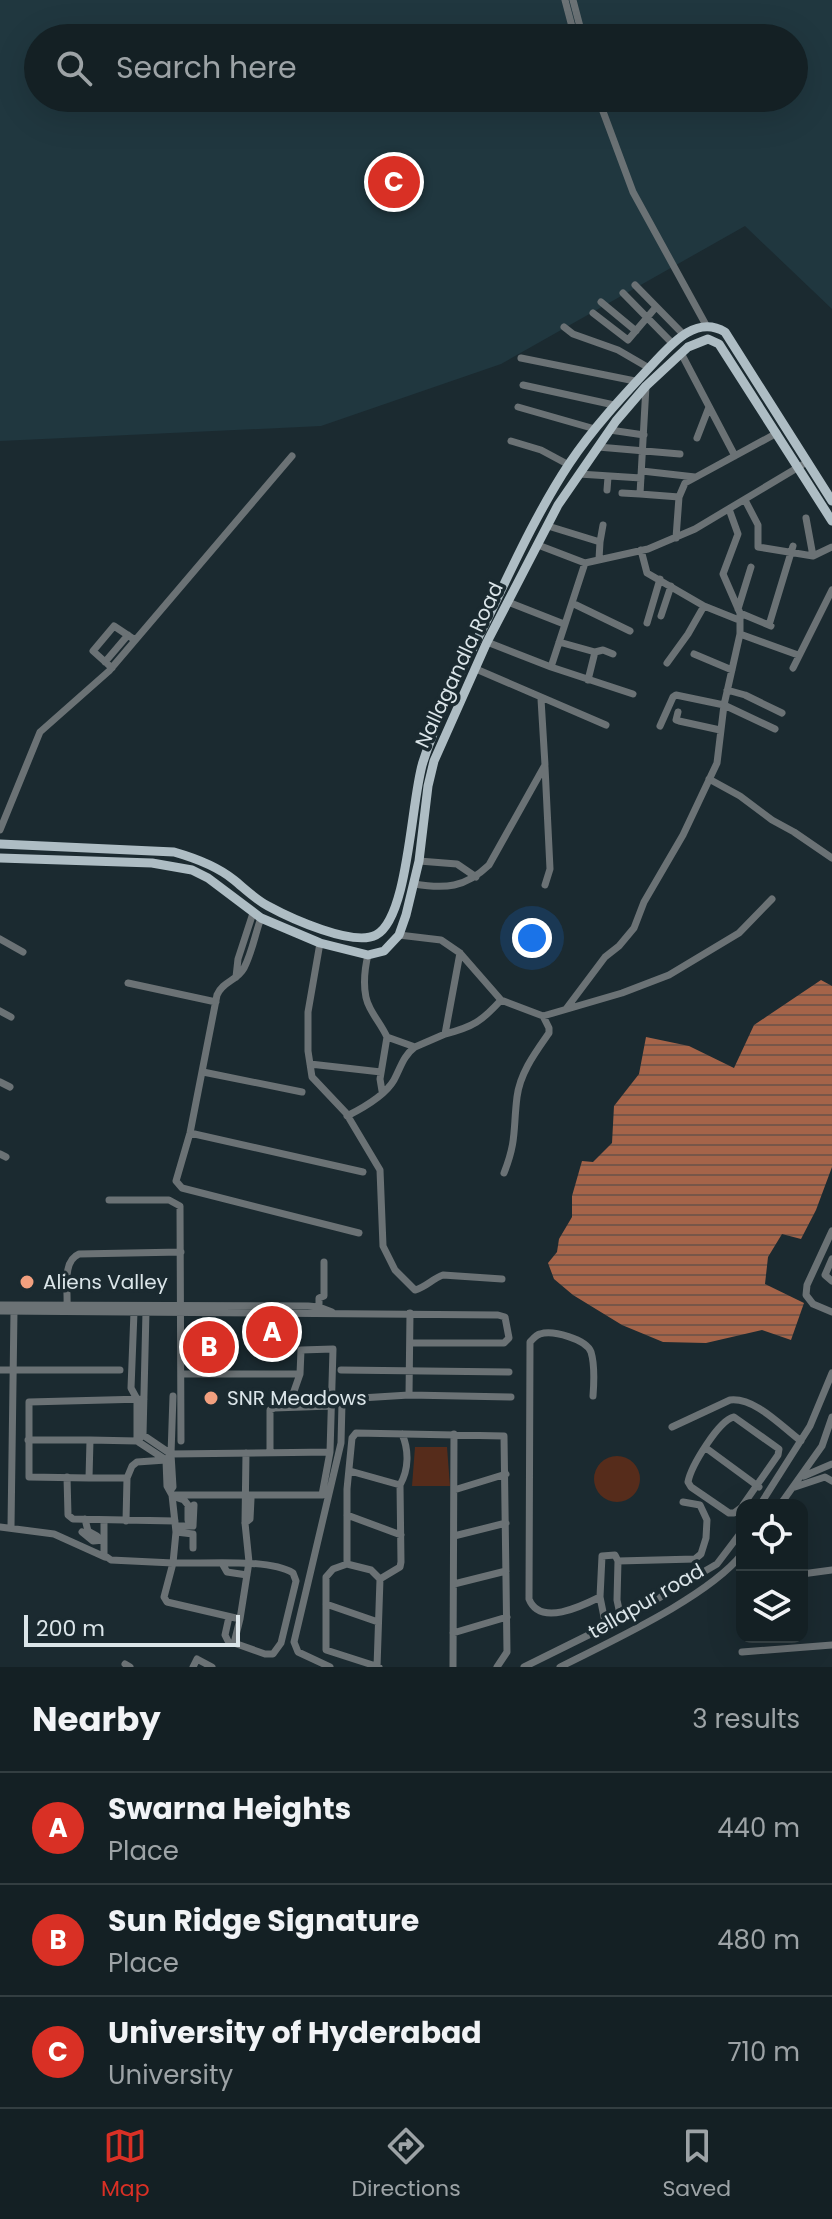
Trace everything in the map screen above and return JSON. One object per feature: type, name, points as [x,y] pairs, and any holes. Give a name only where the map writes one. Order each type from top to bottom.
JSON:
[{"type":"main road","name":"Nallagandla Road","points":[[0,844],[174,852],[196,858],[272,908],[321,929],[365,938],[383,930],[401,894],[417,783],[442,710],[533,527],[569,465],[614,405],[673,344],[697,327],[706,325]]},
{"type":"main road","points":[[706,325],[725,332],[803,464],[832,521]]},
{"type":"main road","name":"Nallagandla Road","points":[[399,935],[419,861],[434,761],[487,642],[558,505],[610,430],[646,386],[681,353],[711,339],[721,345],[777,433]]},
{"type":"main road","points":[[777,433],[832,501]]},
{"type":"main road","points":[[417,783],[428,786]]},
{"type":"main road","points":[[0,858],[152,863],[192,870],[208,878],[257,916],[320,943],[368,955],[384,951],[399,935]]},
{"type":"street","points":[[565,0],[571,24]]},
{"type":"street","points":[[573,0],[579,24]]},
{"type":"street","points":[[603,112],[633,192],[706,325]]},
{"type":"street","points":[[635,285],[684,335]]},
{"type":"street","points":[[623,293],[673,344]]},
{"type":"street","points":[[601,302],[636,331]]},
{"type":"street","points":[[593,313],[628,340],[656,307]]},
{"type":"street","points":[[564,327],[573,334],[618,350],[649,368]]},
{"type":"street","points":[[681,353],[735,456]]},
{"type":"street","points":[[521,358],[635,381]]},
{"type":"street","points":[[523,385],[614,405]]},
{"type":"street","points":[[640,494],[646,386]]},
{"type":"street","points":[[518,407],[595,429]]},
{"type":"street","points":[[697,438],[709,407]]},
{"type":"street","points":[[610,430],[644,435]]},
{"type":"street","points":[[676,538],[679,497],[685,483],[777,433]]},
{"type":"street","points":[[511,441],[541,450],[569,465]]},
{"type":"street","points":[[598,447],[680,454]]},
{"type":"street","points":[[0,830],[40,732],[108,665],[292,456]]},
{"type":"street","points":[[538,545],[585,563],[641,550],[676,538],[803,464]]},
{"type":"street","points":[[579,474],[697,477]]},
{"type":"street","points":[[607,490],[608,477]]},
{"type":"street","points":[[622,493],[679,497]]},
{"type":"street","points":[[745,500],[758,525],[758,547],[793,550],[813,556],[832,547]]},
{"type":"street","points":[[729,509],[738,534],[723,577],[739,614]]},
{"type":"street","points":[[806,518],[813,556]]},
{"type":"street","points":[[599,559],[603,525]]},
{"type":"street","points":[[548,526],[600,542]]},
{"type":"street","points":[[641,550],[644,571],[704,606],[739,614],[770,626],[793,550]]},
{"type":"street","points":[[551,667],[585,563]]},
{"type":"street","points":[[566,1009],[598,965],[634,928],[644,902],[683,835],[720,753],[724,705],[740,634],[739,614],[751,567]]},
{"type":"street","points":[[647,623],[660,579]]},
{"type":"street","points":[[661,616],[671,586]]},
{"type":"street","points":[[793,668],[832,590]]},
{"type":"street","points":[[508,602],[564,624]]},
{"type":"street","points":[[572,603],[630,631]]},
{"type":"street","points":[[667,663],[704,606]]},
{"type":"street","points":[[108,665],[93,652],[104,637],[115,625],[132,638]]},
{"type":"street","points":[[740,634],[798,655]]},
{"type":"street","points":[[487,642],[633,694]]},
{"type":"street","points":[[559,642],[613,654]]},
{"type":"street","points":[[588,680],[595,652]]},
{"type":"street","points":[[694,654],[732,670]]},
{"type":"street","points":[[476,669],[606,725]]},
{"type":"street","points":[[727,690],[782,713]]},
{"type":"street","points":[[660,726],[674,695],[724,705],[775,729]]},
{"type":"street","points":[[541,699],[550,858],[545,885]]},
{"type":"street","points":[[678,712],[676,720],[720,730]]},
{"type":"street","points":[[414,884],[442,888],[476,877],[489,865],[545,765]]},
{"type":"street","points":[[709,779],[740,796],[832,858]]},
{"type":"street","points":[[419,861],[457,864],[476,877]]},
{"type":"street","points":[[399,935],[441,940],[460,953],[501,1000],[543,1016],[622,993],[669,975],[739,933],[772,899]]},
{"type":"street","points":[[257,916],[243,968],[224,984],[216,1002],[190,1133],[176,1181],[182,1188],[359,1233]]},
{"type":"street","points":[[0,939],[23,952]]},
{"type":"street","points":[[320,943],[306,1011],[310,1064],[314,1081],[347,1116],[382,1173],[381,1232],[386,1256],[415,1290],[443,1275],[502,1279]]},
{"type":"street","points":[[445,1034],[460,953]]},
{"type":"street","points":[[368,955],[365,984],[369,1007],[387,1037],[381,1072],[382,1091]]},
{"type":"street","points":[[128,983],[216,1002]]},
{"type":"street","points":[[347,1116],[366,1106],[393,1083],[404,1056],[415,1047],[471,1027],[483,1020],[501,1000]]},
{"type":"street","points":[[0,1011],[11,1017]]},
{"type":"street","points":[[504,1173],[515,1146],[517,1095],[525,1070],[549,1033],[543,1016]]},
{"type":"street","points":[[387,1037],[415,1047]]},
{"type":"street","points":[[310,1064],[381,1072]]},
{"type":"street","points":[[203,1072],[302,1092]]},
{"type":"street","points":[[0,1082],[10,1087]]},
{"type":"street","points":[[190,1133],[363,1172]]},
{"type":"street","points":[[109,1200],[177,1202],[181,1211],[181,1441]]},
{"type":"street","points":[[832,1231],[807,1285],[806,1295],[813,1304],[832,1312]]},
{"type":"street","points":[[67,1305],[72,1257],[79,1254],[181,1252]]},
{"type":"street","points":[[832,1259],[825,1275],[832,1281]]},
{"type":"street","points":[[319,1307],[319,1298],[324,1296],[324,1262]]},
{"type":"street","points":[[0,1311],[134,1312],[308,1302],[332,1312]]},
{"type":"street","points":[[0,1305],[322,1314],[503,1315],[509,1338],[504,1343],[410,1343]]},
{"type":"street","points":[[11,1527],[14,1311]]},
{"type":"street","points":[[140,1438],[146,1311]]},
{"type":"street","points":[[134,1312],[131,1388],[140,1399]]},
{"type":"street","points":[[409,1395],[410,1313]]},
{"type":"street","points":[[593,1396],[590,1348],[584,1343],[540,1334],[530,1342],[529,1599],[531,1606],[538,1610],[565,1612],[600,1597]]},
{"type":"street","points":[[171,1493],[322,1495],[330,1452],[333,1349],[301,1350],[293,1407]]},
{"type":"street","points":[[0,1370],[120,1370]]},
{"type":"street","points":[[341,1370],[509,1372]]},
{"type":"street","points":[[764,1499],[810,1426],[832,1373]]},
{"type":"street","points":[[181,1374],[300,1374]]},
{"type":"street","points":[[173,1396],[167,1486],[176,1526],[173,1563],[164,1600],[185,1608],[240,1619]]},
{"type":"street","points":[[330,1667],[298,1652],[294,1642],[341,1443],[342,1403],[348,1397],[511,1397]]},
{"type":"street","points":[[127,1478],[29,1477],[31,1401],[140,1399]]},
{"type":"street","points":[[672,1427],[730,1400],[740,1399],[753,1405],[801,1441]]},
{"type":"street","points":[[270,1452],[270,1410],[331,1406]]},
{"type":"street","points":[[736,1511],[729,1513],[691,1487],[689,1476],[724,1421],[734,1417],[779,1449],[748,1499]]},
{"type":"street","points":[[785,1499],[822,1446],[832,1417]]},
{"type":"street","points":[[0,1434],[11,1433]]},
{"type":"street","points":[[347,1564],[352,1438],[356,1433],[504,1436],[507,1652],[497,1667]]},
{"type":"street","points":[[380,1579],[400,1567],[400,1485],[407,1464],[406,1443],[402,1434]]},
{"type":"street","points":[[453,1667],[454,1434]]},
{"type":"street","points":[[28,1440],[140,1438],[169,1457]]},
{"type":"street","points":[[89,1478],[90,1440]]},
{"type":"street","points":[[706,1448],[767,1493]]},
{"type":"street","points":[[126,1521],[127,1478],[137,1462],[246,1453],[330,1452]]},
{"type":"street","points":[[0,1527],[54,1534],[111,1560],[223,1565],[249,1562],[286,1568],[293,1573],[296,1581],[281,1643],[273,1654],[234,1643],[249,1562],[245,1523],[248,1496],[246,1453]]},
{"type":"street","points":[[802,1477],[832,1464]]},
{"type":"street","points":[[350,1471],[400,1485]]},
{"type":"street","points":[[454,1490],[506,1474]]},
{"type":"street","points":[[67,1477],[68,1515],[73,1519],[193,1526],[194,1505]]},
{"type":"street","points":[[793,1488],[825,1477],[832,1481]]},
{"type":"street","points":[[0,1480],[11,1480]]},
{"type":"street","points":[[171,1493],[188,1505],[188,1520]]},
{"type":"street","points":[[618,1561],[689,1560],[701,1554],[705,1547],[707,1520],[700,1505],[683,1502]]},
{"type":"street","points":[[347,1515],[401,1535]]},
{"type":"street","points":[[85,1519],[85,1527],[101,1538]]},
{"type":"street","points":[[104,1521],[101,1538],[105,1557]]},
{"type":"street","points":[[454,1536],[506,1523]]},
{"type":"street","points":[[176,1526],[193,1534],[193,1548]]},
{"type":"street","points":[[82,1532],[93,1541],[101,1538]]},
{"type":"street","points":[[524,1667],[621,1619],[717,1564],[736,1539]]},
{"type":"street","points":[[606,1627],[600,1597],[602,1556],[615,1555],[618,1561],[617,1600],[621,1619]]},
{"type":"street","name":"tellapur road","points":[[560,1667],[669,1609],[720,1576],[736,1560]]},
{"type":"street","points":[[347,1564],[371,1570],[380,1579],[378,1667],[326,1650],[326,1577],[333,1569],[347,1564]]},
{"type":"street","points":[[223,1565],[227,1572],[247,1575]]},
{"type":"street","points":[[808,1573],[832,1570]]},
{"type":"street","points":[[454,1584],[506,1571]]},
{"type":"street","points":[[326,1604],[378,1622]]},
{"type":"street","points":[[228,1641],[225,1635],[229,1617]]},
{"type":"street","points":[[453,1633],[507,1617]]},
{"type":"street","points":[[803,1643],[803,1647]]},
{"type":"street","points":[[742,1652],[832,1645]]},
{"type":"street","points":[[193,1667],[197,1659],[212,1667]]},
{"type":"shaded area","points":[[0,0],[832,0],[832,309],[745,226],[501,364],[321,426],[0,441]]},
{"type":"shaded area","points":[[821,980],[832,986],[832,1167],[801,1239],[782,1234],[768,1257],[765,1284],[804,1303],[791,1340],[762,1330],[706,1343],[663,1342],[622,1325],[573,1295],[554,1279],[548,1263],[557,1252],[559,1239],[572,1217],[572,1196],[582,1161],[593,1162],[612,1143],[614,1106],[639,1074],[646,1037],[689,1046],[734,1068],[754,1025]]},
{"type":"shaded area","points":[[415,1447],[447,1447],[450,1486],[412,1486]]},
{"type":"shaded area","points":[[617,1456],[634,1462],[640,1479],[634,1496],[617,1502],[600,1496],[594,1479],[600,1462]]},
{"type":"place","name":"University of Hyderabad","points":[[394,182]]},
{"type":"place","name":"Aliens Valley","points":[[27,1282]]},
{"type":"place","name":"Swarna Heights","points":[[272,1332]]},
{"type":"place","name":"Sun Ridge Signature","points":[[209,1347]]},
{"type":"place","name":"SNR Meadows","points":[[211,1398]]}]
